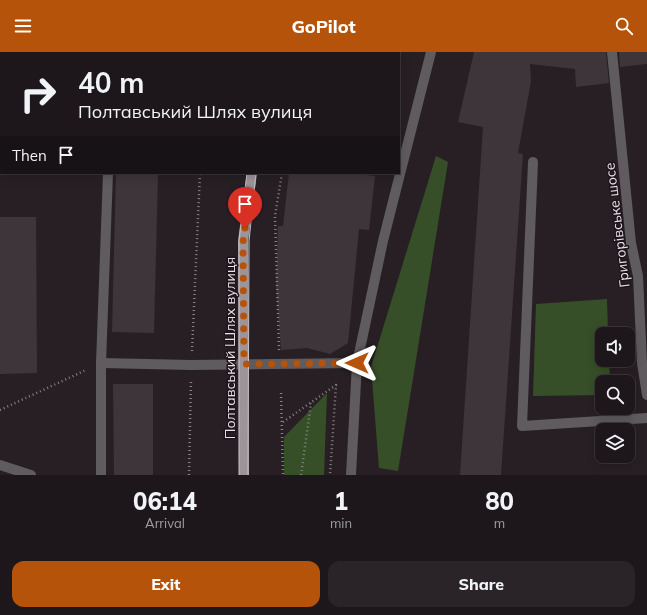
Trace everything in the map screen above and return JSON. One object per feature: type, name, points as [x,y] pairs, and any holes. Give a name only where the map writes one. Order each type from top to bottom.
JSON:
[{"type":"main road","name":"Полтавський Шлях вулиця","points":[[244,475],[243,242],[252,174]]},
{"type":"street","points":[[351,475],[357,363],[383,241],[431,52]]},
{"type":"street","name":"Григорівське шосе","points":[[612,52],[631,243],[642,276],[642,363],[647,395]]},
{"type":"street","points":[[533,162],[522,426],[647,418]]},
{"type":"street","points":[[101,475],[102,363],[108,174]]},
{"type":"street","points":[[102,363],[357,363]]},
{"type":"street","points":[[0,465],[31,475]]},
{"type":"path","points":[[189,475],[191,364],[200,174]]},
{"type":"path","points":[[279,352],[275,216],[282,174]]},
{"type":"path","points":[[0,410],[102,363]]},
{"type":"path","points":[[283,422],[336,385],[330,475]]},
{"type":"path","points":[[281,392],[283,422],[283,475]]},
{"type":"path","points":[[301,475],[311,403]]},
{"type":"green space","points":[[436,156],[448,162],[398,471],[379,468],[371,367]]},
{"type":"green space","points":[[607,299],[608,327],[595,327],[595,367],[609,367],[610,375],[595,375],[595,395],[533,396],[536,304]]},
{"type":"green space","points":[[327,393],[324,475],[284,475],[284,437]]},
{"type":"building","points":[[474,52],[606,52],[609,83],[576,87],[575,69],[530,64],[531,81],[518,153],[523,154],[501,475],[460,475],[483,127],[458,122]]},
{"type":"building","points":[[619,52],[647,52],[647,64],[620,67]]},
{"type":"building","points":[[116,174],[158,174],[154,333],[112,332]]},
{"type":"building","points":[[289,174],[356,174],[375,176],[369,230],[359,229],[348,343],[330,354],[307,348],[281,350],[276,283],[278,226],[283,226]]},
{"type":"building","points":[[0,217],[36,217],[37,373],[0,374]]},
{"type":"building","points":[[113,384],[153,384],[153,475],[114,475]]},
{"type":"tram line","points":[[239,475],[239,241],[247,174]]},
{"type":"tram line","points":[[248,475],[249,241],[256,174]]},
{"type":"route","points":[[245,228],[243,242],[244,364],[357,363]]}]
